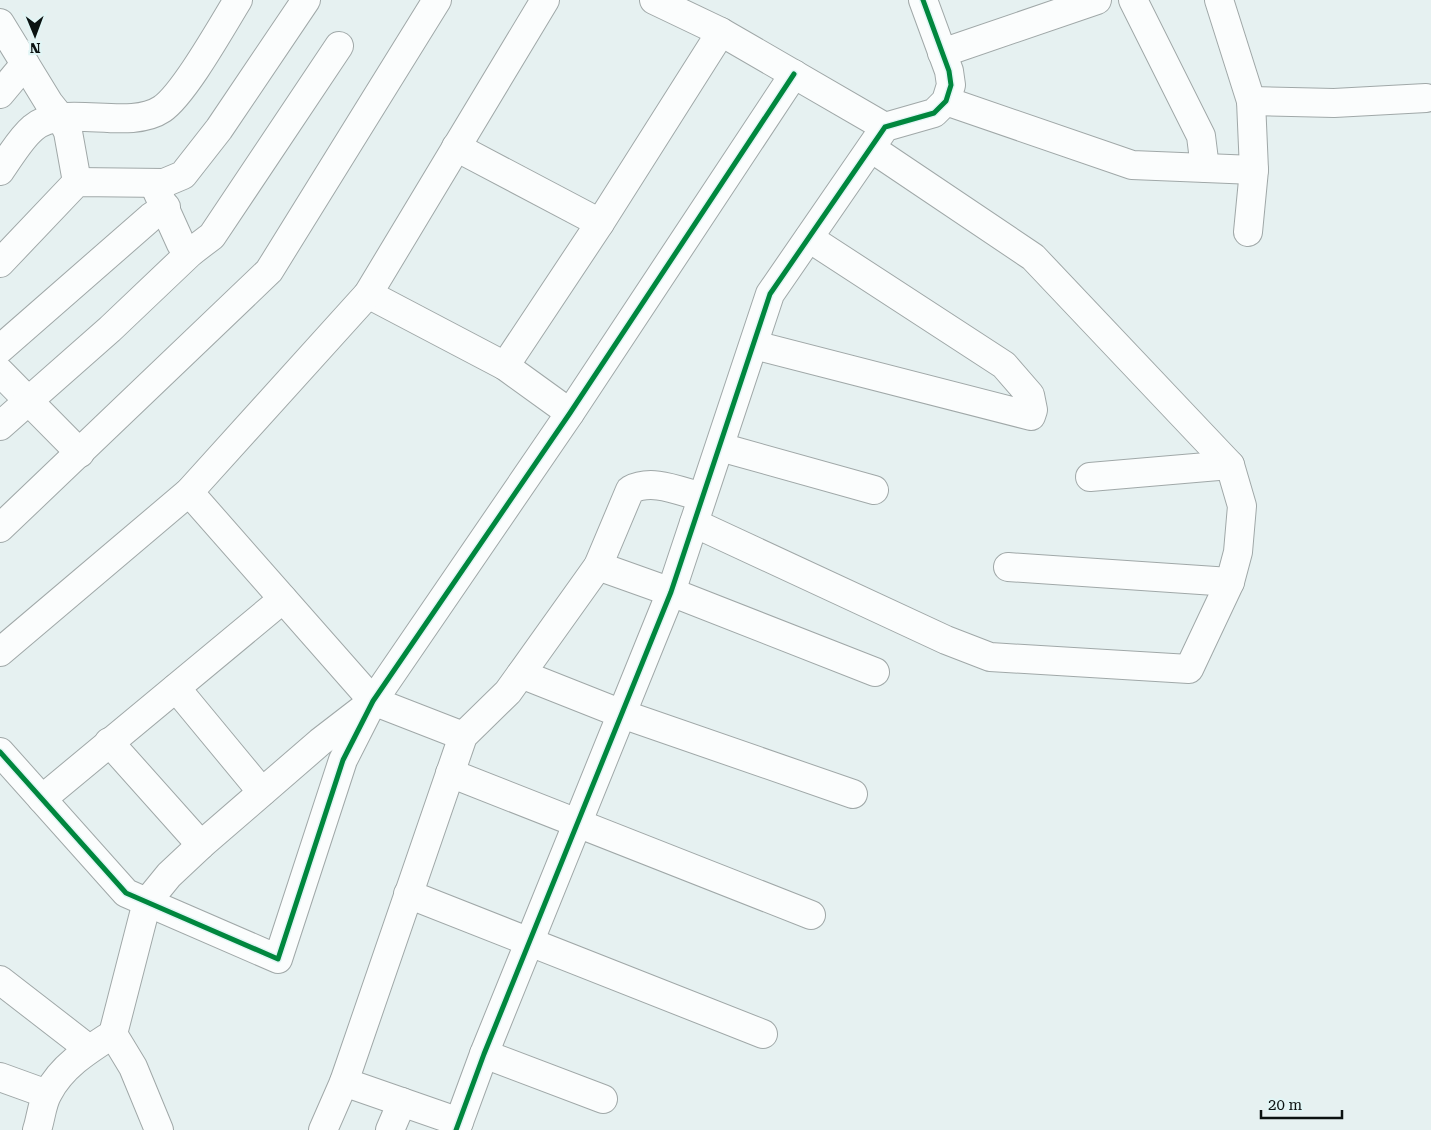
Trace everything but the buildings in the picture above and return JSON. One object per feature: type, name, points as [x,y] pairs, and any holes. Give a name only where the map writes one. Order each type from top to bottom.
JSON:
[{"type":"street","points":[[0,171],[32,129],[42,122],[61,118],[145,117],[162,109],[177,95],[238,0]]},
{"type":"street","points":[[0,263],[78,182],[164,183],[183,175],[219,130],[306,0]]},
{"type":"street","points":[[0,528],[269,271],[437,0]]},
{"type":"street","points":[[0,652],[189,492],[368,294],[545,0]]},
{"type":"street","points":[[344,1082],[402,1102],[457,1126],[484,1054],[531,942],[671,592],[770,294],[878,137],[934,113],[946,101],[951,85],[923,0]]},
{"type":"street","points":[[942,53],[1098,0]]},
{"type":"street","points":[[1133,0],[1201,136],[1205,168]]},
{"type":"street","points":[[1219,0],[1251,101],[1254,170],[1248,232]]},
{"type":"street","points":[[323,1130],[344,1082],[463,736],[508,692],[598,566],[630,490],[640,485],[656,485],[698,510],[946,640],[990,657],[1189,668],[1230,582],[1238,552],[1242,506],[1230,465],[1033,257],[794,74],[721,32],[657,1]]},
{"type":"street","points":[[0,23],[68,132],[78,182]]},
{"type":"street","points":[[505,366],[600,223],[721,32]]},
{"type":"street","points":[[0,426],[110,329],[191,252],[212,236],[339,46]]},
{"type":"street","points":[[0,94],[25,64]]},
{"type":"street","points":[[0,752],[126,893],[278,959],[343,760],[373,701],[570,413],[794,74]]},
{"type":"street","points":[[1251,101],[1334,103],[1426,98]]},
{"type":"street","points":[[946,101],[1132,165],[1254,170]]},
{"type":"street","points":[[456,147],[600,223]]},
{"type":"street","points":[[153,183],[166,207],[181,244],[191,252]]},
{"type":"street","points":[[0,349],[151,217],[166,207]]},
{"type":"street","points":[[754,345],[1030,416],[1033,410],[1030,395],[1004,365],[809,238]]},
{"type":"street","points":[[368,294],[505,366],[570,413]]},
{"type":"street","points":[[0,372],[80,453]]},
{"type":"street","points":[[720,447],[874,490]]},
{"type":"street","points":[[1090,477],[1230,465]]},
{"type":"street","points":[[189,492],[373,701],[463,736]]},
{"type":"street","points":[[598,566],[671,592],[875,672]]},
{"type":"street","points":[[1008,567],[1230,582]]},
{"type":"street","points":[[42,799],[283,599]]},
{"type":"street","points":[[521,674],[622,714],[853,794]]},
{"type":"street","points":[[176,688],[262,792]]},
{"type":"street","points":[[38,1130],[47,1094],[62,1072],[89,1049],[113,1034],[147,902],[169,875],[201,845],[320,742],[373,701]]},
{"type":"street","points":[[109,742],[201,845]]},
{"type":"street","points":[[450,773],[811,915]]},
{"type":"street","points":[[408,894],[764,1034]]},
{"type":"street","points":[[0,980],[89,1049]]},
{"type":"street","points":[[113,1034],[133,1067],[159,1130]]},
{"type":"street","points":[[484,1054],[603,1099]]},
{"type":"street","points":[[0,1077],[47,1094]]},
{"type":"street","points":[[390,1130],[402,1102]]},
{"type":"cycle path","points":[[456,1130],[484,1054],[671,592],[770,294],[885,127],[934,113],[946,101],[951,85],[949,71],[923,0]]},
{"type":"cycle path","points":[[0,752],[126,893],[278,959],[343,760],[373,701],[570,413],[794,74]]}]
